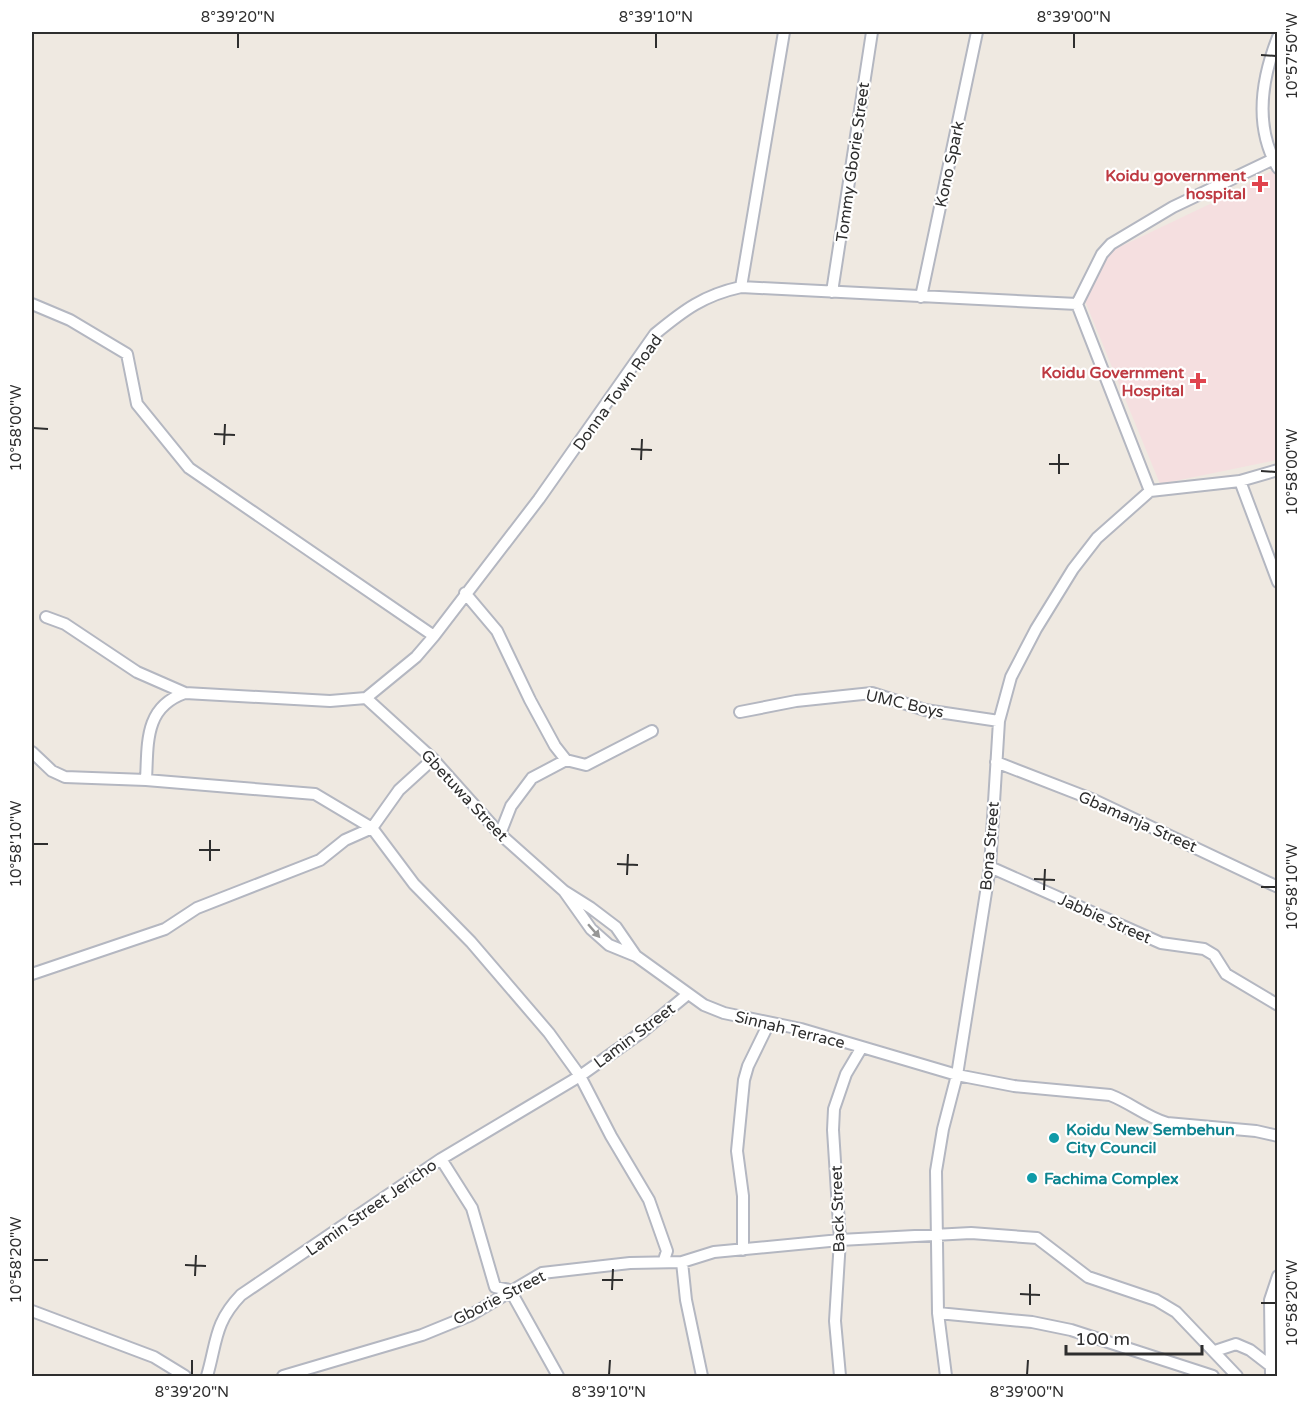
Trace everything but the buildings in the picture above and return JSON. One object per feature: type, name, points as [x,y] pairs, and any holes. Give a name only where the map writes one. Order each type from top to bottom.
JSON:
[{"type":"street","points":[[741,287],[784,32]]},
{"type":"street","name":"Tommy Gborie Street","points":[[832,292],[872,32]]},
{"type":"street","name":"Kono Spark","points":[[921,297],[977,32]]},
{"type":"street","points":[[1277,34],[1265,75],[1262,108],[1266,142],[1276,161],[1173,207],[1111,244],[1102,254],[1077,304],[1150,491],[1240,482],[1278,470]]},
{"type":"street","name":"Donna Town Road","points":[[366,698],[416,657],[434,636],[546,489],[655,334],[677,316],[714,293],[741,287],[1077,304]]},
{"type":"street","points":[[32,304],[69,320],[128,354],[137,404],[189,468],[434,636]]},
{"type":"street","points":[[1240,482],[1278,582]]},
{"type":"street","name":"Bona Street","points":[[946,1377],[938,1313],[936,1171],[942,1129],[957,1075],[990,867],[999,721],[1011,677],[1036,629],[1073,570],[1097,538],[1150,491]]},
{"type":"street","points":[[465,593],[497,631],[535,709],[555,746],[566,760],[586,765],[652,731]]},
{"type":"street","points":[[46,617],[65,624],[137,672],[185,693],[330,701],[366,698]]},
{"type":"street","points":[[146,780],[154,718],[169,699],[185,693]]},
{"type":"street","name":"UMC Boys","points":[[740,712],[796,701],[872,693],[925,710],[999,721]]},
{"type":"street","name":"Gbetuwa Street","points":[[366,698],[433,759],[500,834],[564,891]]},
{"type":"street","points":[[32,752],[52,771],[65,777],[146,780],[315,794],[372,828],[414,884],[471,942],[549,1033],[580,1076],[611,1136],[649,1200],[667,1251],[664,1260]]},
{"type":"street","points":[[32,974],[165,929],[197,908],[320,860],[345,840],[372,828],[399,790],[433,759]]},
{"type":"street","points":[[500,834],[511,806],[532,778],[566,760]]},
{"type":"street","name":"Gbamanja Street","points":[[996,762],[1094,800],[1278,887]]},
{"type":"street","name":"Jabbie Street","points":[[990,867],[1161,943],[1204,949],[1214,955],[1226,974],[1278,1005]]},
{"type":"street","name":"Sinnah Terrace","points":[[564,891],[616,927],[636,956]]},
{"type":"street","name":"Sinnah Terrace","points":[[564,891],[601,939],[615,948],[636,956],[704,1005],[724,1013],[862,1047],[957,1075],[1014,1086],[1110,1095],[1124,1100],[1154,1119],[1167,1123],[1256,1131],[1278,1136]]},
{"type":"street","name":"Lamin Street","points":[[580,1076],[642,1032],[688,993]]},
{"type":"street","points":[[743,1250],[743,1196],[737,1151],[744,1080],[748,1066],[769,1023]]},
{"type":"street","name":"Back Street","points":[[840,1377],[836,1321],[840,1240],[833,1130],[834,1109],[846,1074],[862,1047]]},
{"type":"street","name":"Lamin Street Jericho","points":[[207,1377],[217,1328],[229,1307],[241,1295],[441,1159],[580,1076]]},
{"type":"street","points":[[441,1159],[472,1208],[495,1287],[510,1290],[558,1377]]},
{"type":"street","name":"Gborie Street","points":[[283,1377],[422,1335],[471,1315],[542,1273],[664,1260],[682,1262],[714,1252],[840,1240],[971,1233],[1000,1238],[1037,1238],[1088,1277],[1156,1300],[1176,1312],[1237,1377]]},
{"type":"street","points":[[682,1262],[686,1300],[702,1377]]},
{"type":"street","points":[[1273,1371],[1270,1300],[1278,1276]]},
{"type":"street","points":[[32,1311],[154,1357],[185,1377]]},
{"type":"street","points":[[938,1313],[1032,1322],[1071,1330],[1213,1377]]},
{"type":"street","points":[[1215,1351],[1236,1344],[1250,1350],[1273,1371]]},
{"type":"shaded area","name":"Koidu Government Hospital","points":[[1277,168],[1277,460],[1160,484],[1085,301],[1105,254],[1235,192]]},
{"type":"place","name":"Koidu government hospital","points":[[1260,184]]},
{"type":"place","name":"Koidu Government Hospital","points":[[1198,381]]},
{"type":"place","name":"Koidu New Sembehun City Council","points":[[1054,1138]]},
{"type":"place","name":"Fachima Complex","points":[[1032,1178]]}]
